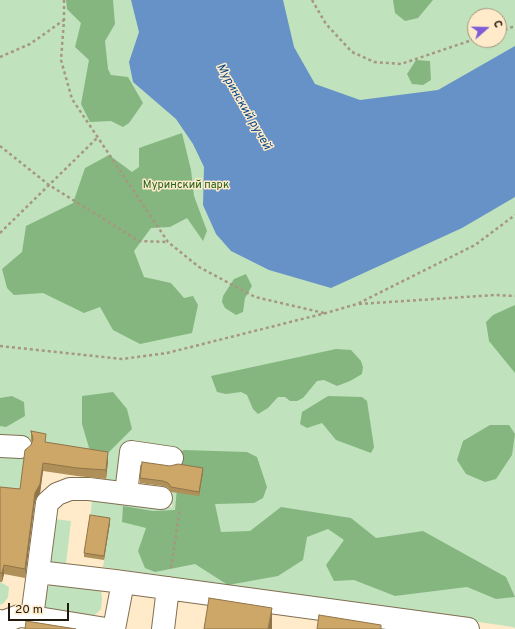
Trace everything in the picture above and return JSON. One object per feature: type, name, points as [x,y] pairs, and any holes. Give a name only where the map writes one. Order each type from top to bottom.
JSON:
[{"type":"lane","points":[[126,493],[131,452],[172,458]]},
{"type":"lane","points":[[32,617],[47,503],[57,494],[70,489],[89,489],[171,499]]},
{"type":"lane","points":[[38,572],[123,582],[468,629]]},
{"type":"lane","points":[[114,629],[123,582]]},
{"type":"lane","points":[[163,629],[168,588]]},
{"type":"lane","points":[[2,624],[19,616],[106,629]]},
{"type":"path","points":[[64,0],[61,60],[72,99],[168,242],[199,267],[255,297],[326,313]]},
{"type":"path","points":[[312,0],[326,24],[352,52],[374,62],[402,64],[467,43]]},
{"type":"path","points":[[0,57],[30,44],[64,20]]},
{"type":"path","points":[[0,233],[97,138]]},
{"type":"path","points":[[0,146],[49,185],[139,241],[168,242]]},
{"type":"path","points":[[0,346],[122,359],[167,353],[326,313],[357,304],[475,245],[515,215]]},
{"type":"path","points":[[357,304],[495,295],[515,296]]},
{"type":"path","points":[[168,588],[171,499]]},
{"type":"green space","name":"Муринский парк","points":[[0,0],[515,0],[515,628],[103,567],[110,523],[90,520],[92,500],[172,507],[172,492],[178,452],[123,445],[116,481],[106,481],[108,461],[46,443],[28,440],[19,504],[0,496]]},
{"type":"green space","points":[[66,0],[113,0],[115,24],[105,41],[108,69],[111,75],[128,77],[143,103],[129,123],[123,127],[111,121],[90,122],[81,104],[89,60],[75,47],[81,23],[67,9]]},
{"type":"green space","points":[[393,0],[433,0],[418,18],[405,21],[395,13]]},
{"type":"green space","points":[[416,60],[430,61],[431,80],[423,85],[412,84],[407,74]]},
{"type":"green space","points":[[182,133],[191,170],[194,196],[207,231],[203,241],[187,218],[170,227],[151,228],[134,251],[144,277],[171,283],[184,298],[193,296],[198,305],[192,333],[140,344],[113,330],[100,307],[84,313],[43,293],[14,295],[7,288],[2,269],[22,252],[26,226],[73,203],[85,168],[109,155],[132,172],[139,167],[139,148]]},
{"type":"green space","points":[[246,274],[252,286],[245,298],[243,312],[236,315],[225,308],[222,302],[223,296],[234,279]]},
{"type":"green space","points":[[515,305],[515,373],[489,341],[486,322],[493,315]]},
{"type":"green space","points":[[336,349],[351,350],[361,361],[363,367],[362,374],[337,386],[324,380],[317,381],[303,398],[297,401],[290,401],[285,397],[278,397],[268,408],[258,414],[253,409],[247,395],[241,392],[226,394],[217,392],[211,376]]},
{"type":"green space","points":[[113,392],[127,409],[132,429],[103,458],[90,451],[82,424],[82,396]]},
{"type":"green space","points":[[12,396],[24,402],[25,416],[6,427],[0,426],[0,398]]},
{"type":"green space","points":[[328,396],[362,397],[367,401],[374,447],[371,453],[336,440],[322,423],[307,428],[300,424],[302,412]]},
{"type":"green space","points":[[490,425],[509,425],[515,434],[512,455],[496,479],[485,482],[466,474],[457,460],[463,441]]},
{"type":"green space","points":[[184,450],[247,452],[257,457],[267,487],[263,498],[254,503],[215,504],[221,532],[250,531],[281,507],[351,518],[376,538],[423,531],[506,577],[515,597],[496,599],[467,587],[395,596],[354,580],[334,581],[326,565],[344,540],[328,529],[307,537],[303,560],[278,576],[228,585],[195,564],[155,572],[145,568],[138,551],[146,528],[122,522],[123,506],[153,511],[175,510],[177,488],[175,454]]},
{"type":"green space","points":[[54,519],[71,521],[66,564],[49,562]]},
{"type":"green space","points":[[0,582],[9,587],[8,597],[4,603],[0,605]]},
{"type":"green space","points":[[58,583],[101,590],[101,609],[90,617],[45,608],[43,601],[44,592],[49,586]]},
{"type":"water","name":"Муринский ручей","points":[[131,0],[283,0],[294,47],[315,84],[360,100],[438,90],[515,46],[515,197],[462,228],[331,288],[269,270],[231,251],[216,234],[203,205],[204,167],[193,144],[176,119],[133,82],[129,62],[139,32]]},
{"type":"building","points":[[31,431],[46,434],[45,442],[108,452],[106,470],[77,468],[43,463],[40,484],[35,493],[25,569],[4,565],[2,573],[0,573],[0,487],[20,489],[25,450],[31,445],[33,439]]},
{"type":"building","points":[[142,462],[170,466],[178,464],[203,468],[199,492],[171,487],[168,483],[163,481],[140,478]]},
{"type":"building","points":[[90,515],[110,518],[104,556],[84,553]]},
{"type":"building","points":[[209,598],[272,608],[268,629],[204,629]]},
{"type":"building","points":[[319,615],[381,625],[381,629],[317,629]]},
{"type":"building","points":[[26,621],[76,629],[25,629]]}]
